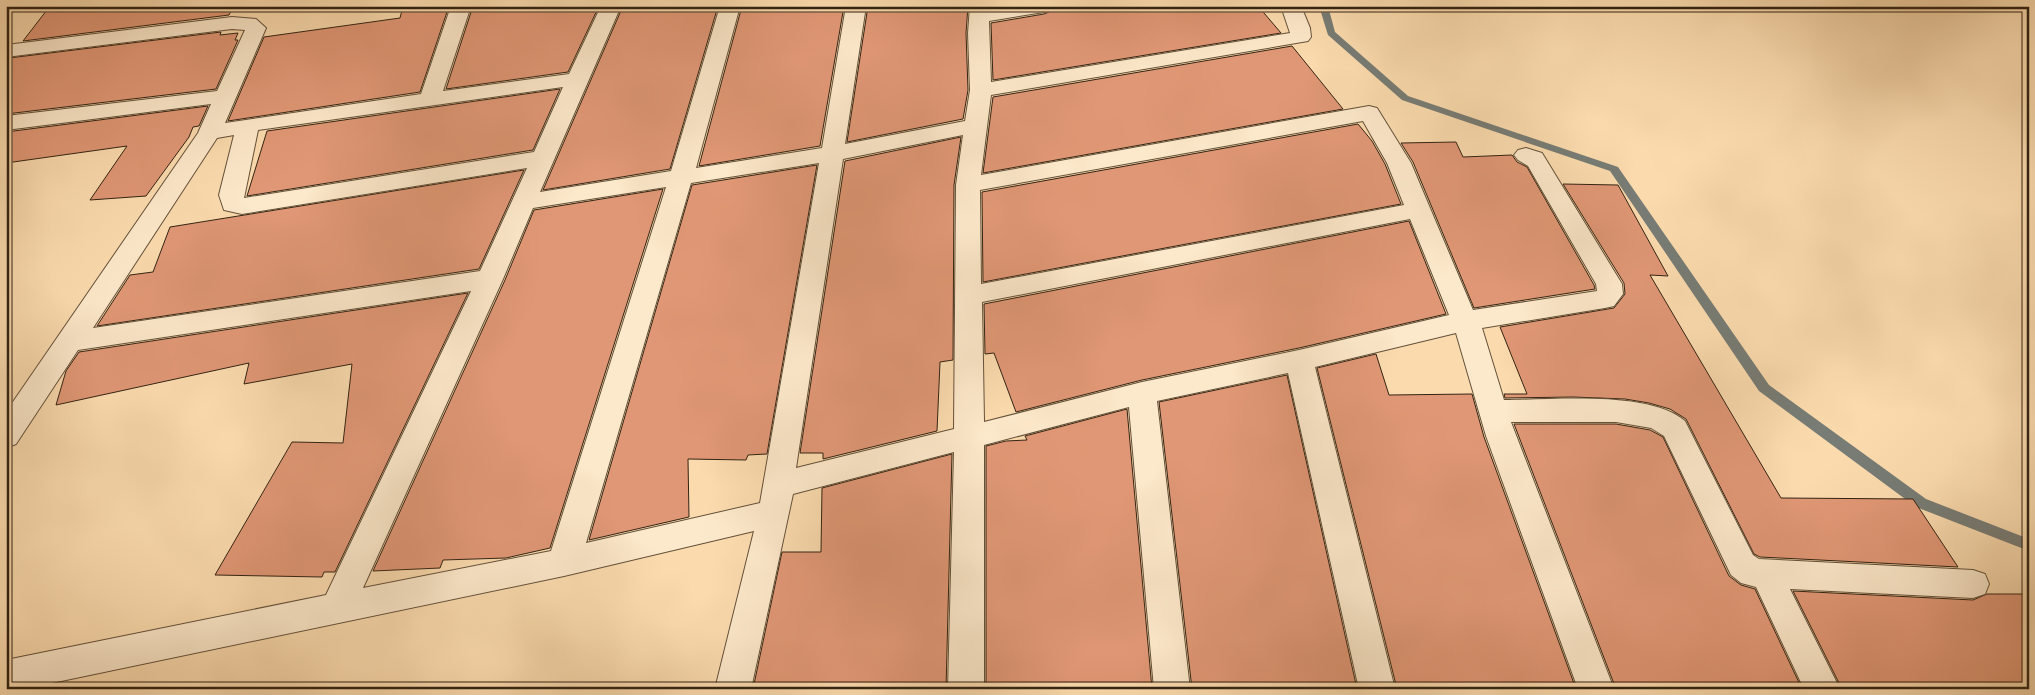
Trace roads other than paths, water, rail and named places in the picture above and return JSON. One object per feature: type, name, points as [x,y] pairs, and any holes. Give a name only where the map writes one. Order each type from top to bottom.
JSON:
[{"type":"street","points":[[430,99],[462,6]]},
{"type":"street","points":[[337,608],[490,279],[577,79],[611,6]]},
{"type":"street","points":[[564,562],[681,178],[730,6]]},
{"type":"street","points":[[733,689],[777,499],[856,6]]},
{"type":"street","points":[[966,689],[969,435],[968,185],[981,90],[978,33],[983,9],[1044,6]]},
{"type":"street","points":[[981,90],[1301,37],[1300,28],[1291,6]]},
{"type":"street","points":[[6,51],[232,23],[249,23],[256,28],[209,133],[6,436]]},
{"type":"street","points":[[209,133],[248,125],[577,79]]},
{"type":"street","points":[[6,123],[226,96]]},
{"type":"street","points":[[968,185],[1369,113],[1400,162],[1456,303],[1466,321],[1501,436],[1596,689]]},
{"type":"street","points":[[248,125],[231,195],[233,204],[242,206],[542,158]]},
{"type":"street","points":[[523,202],[831,154],[975,126]]},
{"type":"street","points":[[6,676],[564,562],[777,499],[969,435],[1142,392],[1299,360],[1466,321],[1605,300],[1610,294],[1609,284],[1538,163],[1534,158],[1526,154]]},
{"type":"street","points":[[967,296],[1418,210]]},
{"type":"street","points":[[71,341],[490,279]]},
{"type":"street","points":[[1299,360],[1377,689]]},
{"type":"street","points":[[1142,392],[1172,689]]},
{"type":"street","points":[[1493,411],[1616,411],[1646,415],[1667,422],[1676,429],[1742,565],[1749,571],[1766,574],[1972,584]]},
{"type":"street","points":[[1766,574],[1822,689]]},
{"type":"waterway","points":[[1323,6],[1331,33],[1405,98],[1614,169],[1764,388],[1921,503],[2029,545]]}]
